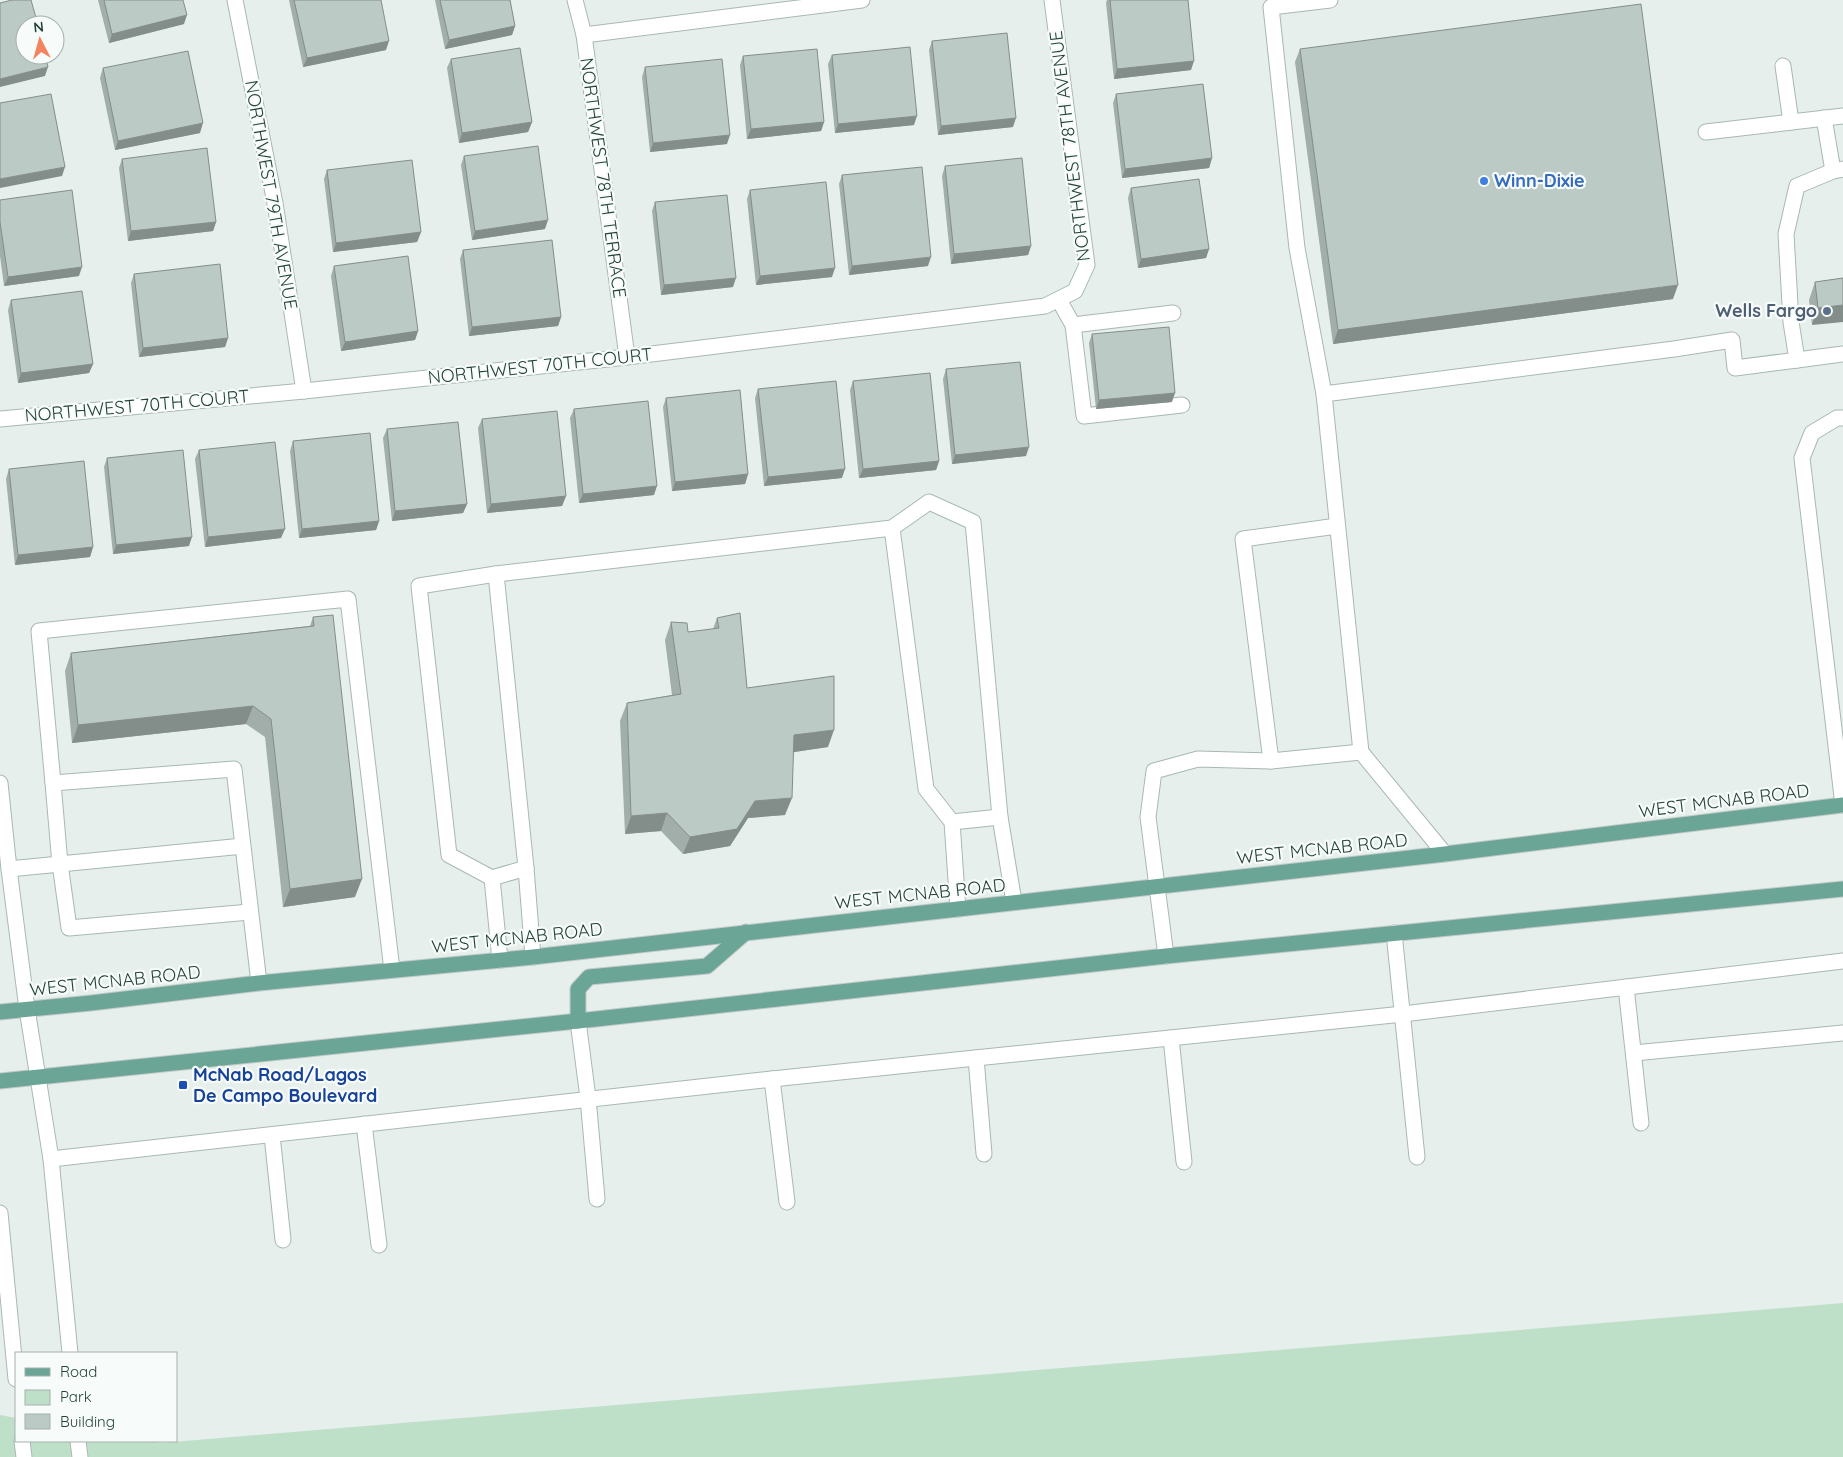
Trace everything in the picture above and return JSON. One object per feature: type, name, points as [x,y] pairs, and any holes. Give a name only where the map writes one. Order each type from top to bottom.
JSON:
[{"type":"main road","name":"WEST MCNAB ROAD","points":[[0,1012],[91,1004],[260,983],[500,960],[958,909],[1445,854],[1843,805]]},
{"type":"main road","points":[[0,1081],[578,1021],[1394,932],[1843,889]]},
{"type":"main road","points":[[578,1021],[578,989],[589,978],[707,966],[746,932]]},
{"type":"street","name":"NORTHWEST 79TH AVENUE","points":[[235,0],[275,203],[304,391]]},
{"type":"street","name":"NORTHWEST 78TH TERRACE","points":[[575,0],[584,35],[627,357]]},
{"type":"street","points":[[584,35],[862,0]]},
{"type":"street","name":"NORTHWEST 78TH AVENUE","points":[[1052,0],[1087,265],[1075,291]]},
{"type":"street","points":[[1330,0],[1271,7],[1297,248],[1324,394],[1361,752],[1445,854]]},
{"type":"street","points":[[1783,66],[1791,122]]},
{"type":"street","points":[[1706,132],[1843,116]]},
{"type":"street","points":[[1797,360],[1791,322],[1786,234],[1797,186],[1838,170],[1824,118]]},
{"type":"street","name":"NORTHWEST 70TH COURT","points":[[0,419],[304,391],[627,357],[1045,306],[1075,291]]},
{"type":"street","points":[[1059,300],[1073,325],[1084,416],[1182,405]]},
{"type":"street","points":[[1073,325],[1174,313]]},
{"type":"street","points":[[1324,394],[1732,340],[1735,368],[1843,354]]},
{"type":"street","points":[[1843,418],[1837,418],[1812,433],[1802,458],[1843,805]]},
{"type":"street","points":[[526,868],[492,878],[449,855],[419,586],[496,574],[892,528],[929,502],[973,522],[1000,817],[1014,902]]},
{"type":"street","points":[[1270,761],[1243,539],[1337,526]]},
{"type":"street","points":[[892,528],[926,789],[952,822],[958,909]]},
{"type":"street","points":[[496,574],[534,956]]},
{"type":"street","points":[[250,912],[69,928],[60,864],[39,631],[348,599],[392,970]]},
{"type":"street","points":[[1166,956],[1148,817],[1154,771],[1198,760],[1270,761],[1361,752]]},
{"type":"street","points":[[53,783],[234,769],[260,983]]},
{"type":"street","points":[[0,783],[27,1009],[51,1159],[70,1352]]},
{"type":"street","points":[[952,822],[1000,817]]},
{"type":"street","points":[[9,869],[243,846]]},
{"type":"street","points":[[492,878],[500,960]]},
{"type":"street","points":[[1394,932],[1416,1157]]},
{"type":"street","points":[[51,1159],[588,1098],[1403,1014],[1843,961]]},
{"type":"street","points":[[1626,987],[1641,1123]]},
{"type":"street","points":[[578,1021],[588,1098],[596,1199]]},
{"type":"street","points":[[1634,1053],[1843,1033]]},
{"type":"street","points":[[1171,1038],[1184,1162]]},
{"type":"street","points":[[976,1058],[984,1154]]},
{"type":"street","points":[[772,1079],[787,1202]]},
{"type":"street","points":[[364,1124],[379,1245]]},
{"type":"street","points":[[272,1135],[284,1240]]},
{"type":"street","points":[[0,1213],[15,1369]]},
{"type":"street","points":[[22,1442],[24,1457]]},
{"type":"street","points":[[78,1442],[80,1457]]},
{"type":"green space","points":[[1843,1303],[1843,1457],[0,1457],[0,1415],[15,1418],[15,1442],[178,1442]]},
{"type":"building","points":[[12,0],[31,0],[35,15],[15,15],[15,65],[48,65],[48,67],[0,79],[0,3]]},
{"type":"building","points":[[104,0],[183,0],[187,15],[112,34]]},
{"type":"building","points":[[294,0],[381,0],[389,41],[307,58]]},
{"type":"building","points":[[440,0],[510,0],[515,26],[449,40]]},
{"type":"building","points":[[1110,0],[1188,0],[1194,61],[1117,69]]},
{"type":"building","name":"Winn-Dixie","points":[[1641,4],[1678,285],[1338,330],[1300,49]]},
{"type":"building","points":[[1007,33],[1016,118],[941,126],[932,41]]},
{"type":"building","points":[[910,47],[917,116],[838,124],[832,55]]},
{"type":"building","points":[[520,48],[532,122],[462,133],[451,59]]},
{"type":"building","points":[[817,49],[824,122],[751,129],[743,56]]},
{"type":"building","points":[[188,51],[203,123],[118,141],[103,68]]},
{"type":"building","points":[[722,59],[730,135],[653,143],[645,67]]},
{"type":"building","points":[[1203,84],[1212,158],[1125,169],[1116,94]]},
{"type":"building","points":[[51,94],[65,167],[0,179],[0,103]]},
{"type":"building","points":[[538,146],[548,220],[475,231],[464,156]]},
{"type":"building","points":[[207,148],[216,222],[131,231],[122,159]]},
{"type":"building","points":[[1022,158],[1031,246],[954,254],[945,166]]},
{"type":"building","points":[[412,160],[421,232],[336,243],[327,170]]},
{"type":"building","points":[[922,167],[931,257],[852,266],[842,175]]},
{"type":"building","points":[[1199,179],[1209,249],[1141,259],[1131,188]]},
{"type":"building","points":[[826,182],[835,268],[760,276],[750,190]]},
{"type":"building","points":[[72,190],[82,267],[8,277],[0,222],[0,200]]},
{"type":"building","points":[[727,195],[736,278],[664,285],[655,202]]},
{"type":"building","points":[[552,240],[561,317],[472,327],[463,250]]},
{"type":"building","points":[[408,256],[418,331],[345,342],[334,266]]},
{"type":"building","points":[[220,264],[228,338],[143,348],[134,274]]},
{"type":"building","points":[[1843,278],[1843,305],[1818,308],[1815,282]]},
{"type":"building","points":[[82,291],[93,364],[21,373],[11,300]]},
{"type":"building","points":[[1169,327],[1175,393],[1099,400],[1092,334]]},
{"type":"building","points":[[1020,362],[1029,447],[955,455],[946,369]]},
{"type":"building","points":[[930,373],[939,461],[863,469],[853,381]]},
{"type":"building","points":[[836,381],[845,469],[768,477],[758,389]]},
{"type":"building","points":[[740,390],[748,474],[675,482],[666,398]]},
{"type":"building","points":[[648,401],[657,486],[583,494],[574,409]]},
{"type":"building","points":[[557,411],[566,496],[491,504],[482,419]]},
{"type":"building","points":[[458,422],[467,504],[395,511],[387,429]]},
{"type":"building","points":[[370,433],[379,521],[302,529],[293,441]]},
{"type":"building","points":[[275,442],[285,529],[208,537],[199,450]]},
{"type":"building","points":[[183,450],[192,537],[116,545],[107,458]]},
{"type":"building","points":[[84,461],[93,547],[18,555],[9,469]]},
{"type":"building","points":[[740,613],[747,688],[834,676],[834,730],[794,735],[792,798],[755,801],[737,829],[690,837],[667,813],[631,816],[627,703],[681,694],[671,622],[687,623],[688,632],[719,628],[717,618]]},
{"type":"building","points":[[333,615],[362,879],[290,889],[271,719],[253,706],[78,725],[71,653],[314,626],[313,617]]},
{"type":"place","name":"Winn-Dixie","points":[[1484,181]]},
{"type":"place","name":"Wells Fargo","points":[[1827,311]]},
{"type":"place","name":"McNab Road/Lagos De Campo Boulevard","points":[[183,1085]]}]
